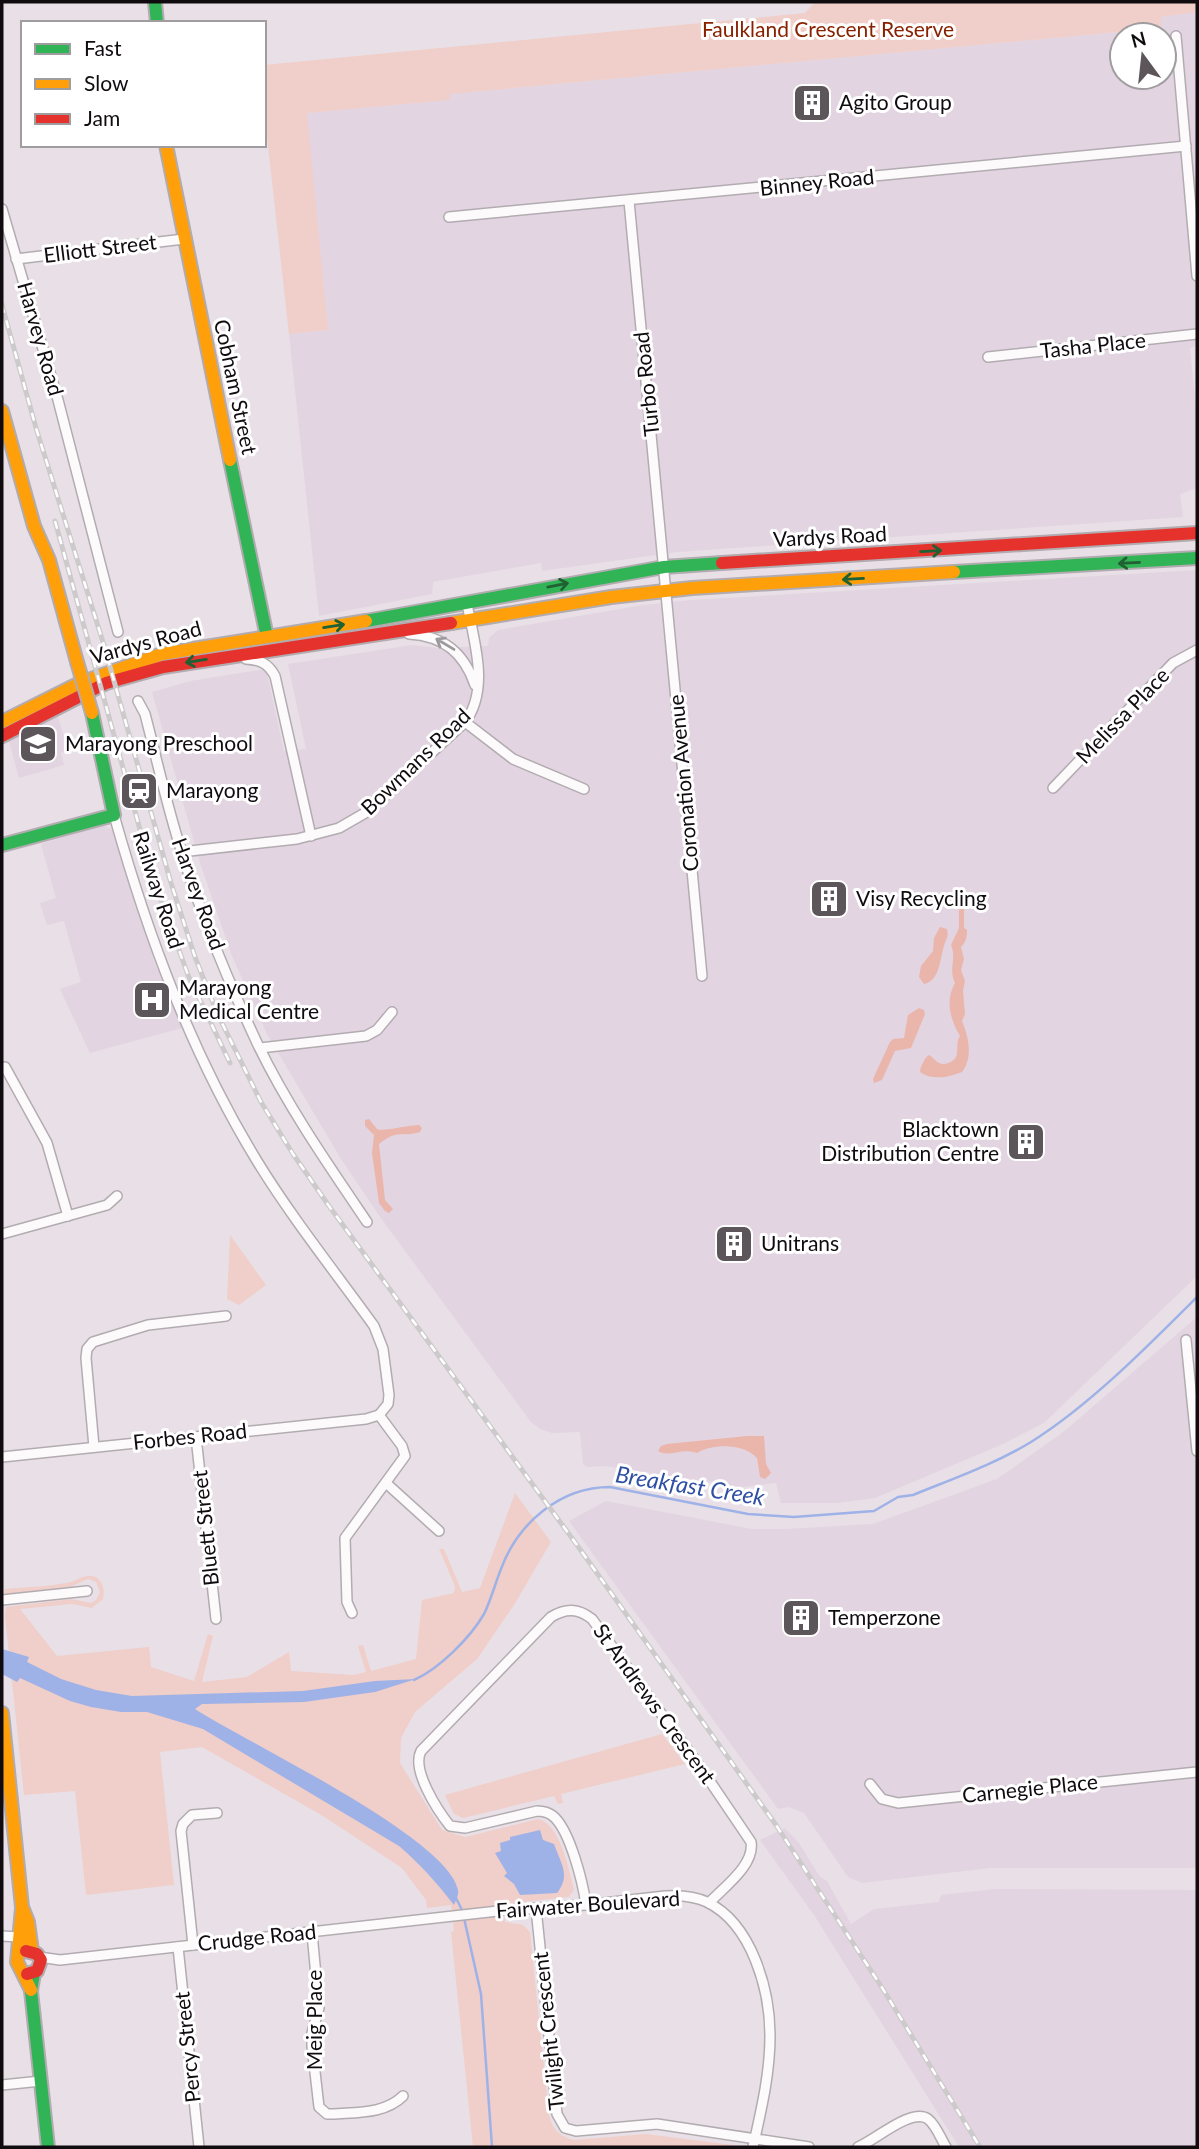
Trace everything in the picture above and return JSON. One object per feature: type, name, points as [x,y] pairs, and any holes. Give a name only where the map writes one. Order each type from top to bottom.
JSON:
[{"type":"main road","points":[[155,2],[157,21]]},
{"type":"main road","name":"Cobham Street","points":[[166,147],[267,637]]},
{"type":"main road","name":"Railway Road","points":[[2,411],[34,526],[49,560],[92,713],[114,815]]},
{"type":"main road","name":"Vardys Road","points":[[2,722],[84,679],[118,666],[191,648],[467,604],[664,567],[1197,533]]},
{"type":"main road","points":[[1161,537],[1197,542]]},
{"type":"main road","name":"Vardys Road","points":[[2,736],[106,684],[163,667],[313,646],[584,601],[666,590],[1197,559]]},
{"type":"main road","name":"Vardys Road","points":[[267,637],[278,645],[313,646]]},
{"type":"main road","name":"Vardys Road","points":[[229,656],[258,646],[267,637]]},
{"type":"main road","points":[[2,845],[114,815]]},
{"type":"main road","points":[[2,1713],[22,1907],[19,1937],[31,1963]]},
{"type":"main road","points":[[22,1907],[28,1922],[31,1991],[48,2147]]},
{"type":"street","points":[[1178,58],[1197,276]]},
{"type":"street","name":"Binney Road","points":[[449,217],[1186,146]]},
{"type":"street","name":"Turbo Road","points":[[629,201],[666,590]]},
{"type":"street","name":"Harvey Road","points":[[2,209],[58,401],[118,632]]},
{"type":"street","name":"Elliott Street","points":[[16,259],[184,239]]},
{"type":"street","name":"Tasha Place","points":[[988,357],[1197,334]]},
{"type":"street","name":"Coronation Avenue","points":[[666,590],[702,976]]},
{"type":"street","points":[[467,604],[470,620]]},
{"type":"street","name":"Bowmans Road","points":[[181,852],[311,836],[339,828],[365,813],[465,722],[474,707],[478,694],[478,676],[470,620]]},
{"type":"street","name":"Bowmans Road","points":[[385,634],[420,635],[443,641],[464,660],[478,694]]},
{"type":"street","name":"Melissa Place","points":[[1053,788],[1173,663],[1197,650]]},
{"type":"street","points":[[229,656],[258,660],[267,664],[275,676],[311,836]]},
{"type":"street","name":"Harvey Road","points":[[138,701],[145,714],[181,852],[206,921],[260,1048],[321,1154],[367,1222]]},
{"type":"street","points":[[465,722],[513,759],[584,789]]},
{"type":"street","name":"Railway Road","points":[[114,815],[156,950],[205,1068],[259,1164],[374,1326],[381,1340],[388,1404],[379,1415]]},
{"type":"street","points":[[260,1048],[366,1036],[377,1030],[393,1012]]},
{"type":"street","points":[[5,1067],[47,1143],[68,1216]]},
{"type":"street","points":[[2,1234],[107,1205],[117,1196]]},
{"type":"street","points":[[94,1447],[86,1359],[87,1349],[93,1342],[152,1324],[226,1315]]},
{"type":"street","points":[[1186,1340],[1197,1451]]},
{"type":"street","points":[[352,1613],[347,1602],[345,1538],[405,1456],[402,1446],[379,1415]]},
{"type":"street","name":"Forbes Road","points":[[2,1457],[366,1419],[379,1415]]},
{"type":"street","name":"Bluett Street","points":[[197,1437],[216,1619]]},
{"type":"street","points":[[386,1483],[439,1531]]},
{"type":"street","points":[[2,1601],[87,1591]]},
{"type":"street","name":"St Andrews Crescent","points":[[586,1905],[577,1864],[555,1817],[550,1813],[537,1811],[465,1828],[450,1826],[426,1786],[418,1764],[421,1751],[551,1617],[568,1610],[585,1613],[592,1619],[749,1838],[752,1852],[748,1861],[709,1903]]},
{"type":"street","name":"Carnegie Place","points":[[870,1784],[882,1799],[898,1802],[1197,1772]]},
{"type":"street","points":[[193,1945],[181,1831],[183,1824],[192,1815],[217,1813]]},
{"type":"street","name":"Fairwater Boulevard","points":[[453,1916],[678,1895],[709,1903],[729,1918],[743,1937],[761,1978],[768,2007],[769,2062],[754,2143]]},
{"type":"street","name":"Twilight Crescent","points":[[536,1908],[557,2114],[561,2125],[570,2131],[576,2131],[657,2124],[754,2143]]},
{"type":"street","name":"Crudge Road","points":[[31,1963],[453,1916]]},
{"type":"street","name":"Meig Place","points":[[312,1933],[319,2008],[312,2033],[316,2110],[333,2114],[382,2109],[394,2105],[403,2096]]},
{"type":"street","points":[[2,1936],[19,1937]]},
{"type":"street","name":"Percy Street","points":[[178,1947],[199,2147]]},
{"type":"street","points":[[2,2085],[41,2081]]},
{"type":"street","points":[[858,2147],[904,2120],[917,2116],[929,2120],[946,2147]]},
{"type":"street","points":[[754,2143],[809,2147]]},
{"type":"shaded area","points":[[1197,12],[1197,346],[1190,348],[1197,418],[1197,488],[1180,494],[1183,517],[677,552],[542,571],[541,563],[433,582],[432,594],[319,616],[289,334],[328,330],[306,113],[449,100],[449,94],[1108,33],[1108,91],[1178,91],[1178,21],[1160,21],[1160,17]]},
{"type":"shaded area","points":[[1197,570],[1197,1276],[1044,1423],[1003,1444],[875,1498],[836,1503],[781,1503],[776,1483],[743,1487],[604,1466],[587,1467],[583,1464],[580,1432],[552,1433],[531,1422],[383,1221],[341,1159],[267,1034],[232,956],[200,863],[152,692],[190,681],[266,669],[284,751],[306,749],[288,664],[412,645],[437,648],[488,646],[489,638],[498,630],[643,605],[691,600]]},
{"type":"shaded area","name":"Marayong Preschool","points":[[57,713],[68,750],[61,753],[64,765],[19,778],[8,738]]},
{"type":"shaded area","points":[[102,825],[111,829],[114,834],[155,963],[182,1028],[90,1053],[60,989],[81,982],[64,921],[47,925],[40,903],[56,898],[41,844]]},
{"type":"shaded area","points":[[962,906],[964,928],[967,930],[961,947],[964,959],[961,970],[965,981],[965,1014],[962,1021],[969,1054],[962,1072],[935,1077],[920,1072],[927,1056],[945,1064],[957,1056],[960,1036],[950,1010],[950,996],[955,983],[951,945],[959,928],[959,910]]},
{"type":"shaded area","points":[[940,927],[947,929],[948,934],[936,974],[924,984],[919,977],[921,966],[933,951],[934,938]]},
{"type":"shaded area","points":[[919,1008],[924,1010],[925,1014],[911,1048],[895,1051],[882,1080],[874,1083],[873,1079],[890,1042],[904,1038],[908,1015]]},
{"type":"shaded area","points":[[369,1119],[380,1130],[419,1125],[422,1128],[414,1134],[391,1136],[379,1144],[385,1200],[393,1209],[389,1213],[379,1203],[372,1153],[374,1135],[365,1126],[365,1120]]},
{"type":"shaded area","points":[[1197,1317],[1197,1868],[990,1868],[862,1883],[848,1877],[804,1813],[789,1807],[778,1809],[569,1521],[606,1501],[752,1529],[873,1524],[997,1479],[1062,1433]]},
{"type":"shaded area","points":[[764,1436],[766,1464],[771,1473],[765,1479],[760,1477],[757,1458],[745,1450],[720,1446],[697,1453],[658,1451],[661,1446],[667,1444]]},
{"type":"shaded area","points":[[785,1828],[799,1843],[820,1877],[827,1881],[851,1924],[874,1909],[939,1902],[941,1895],[995,1889],[1197,1890],[1197,2147],[959,2147],[814,1915],[760,1840]]},
{"type":"green space","name":"Faulkland Crescent Reserve","points":[[815,2],[1197,2],[1197,12],[1161,17],[1161,21],[1108,21],[1108,33],[450,94],[450,100],[307,113],[328,330],[289,334],[266,128],[266,65],[805,13]]},
{"type":"green space","points":[[230,1235],[266,1285],[239,1305],[227,1299]]},
{"type":"green space","points":[[515,1493],[551,1542],[514,1605],[477,1659],[415,1712],[401,1738],[400,1763],[442,1830],[465,1837],[538,1819],[546,1822],[558,1838],[574,1890],[569,1897],[503,1904],[505,1922],[523,1925],[530,1932],[549,2115],[557,2132],[574,2140],[646,2134],[734,2147],[473,2147],[451,1932],[454,1931],[451,1905],[427,1908],[426,1900],[402,1868],[323,1816],[202,1747],[160,1752],[174,1885],[86,1895],[75,1791],[24,1795],[6,1607],[71,1599],[91,1603],[100,1592],[96,1582],[88,1579],[70,1587],[7,1594],[4,1593],[5,1589],[58,1584],[89,1576],[101,1582],[103,1599],[92,1608],[72,1604],[20,1609],[57,1656],[149,1647],[151,1667],[194,1681],[208,1634],[213,1636],[202,1682],[247,1677],[289,1652],[291,1671],[353,1675],[366,1672],[358,1646],[363,1645],[371,1671],[416,1659],[422,1600],[454,1593],[455,1586],[439,1549],[444,1549],[462,1592],[480,1588]]},
{"type":"green space","points":[[662,1734],[685,1764],[561,1794],[563,1803],[558,1804],[554,1796],[463,1818],[454,1814],[445,1795]]},
{"type":"water","points":[[2,1649],[29,1657],[27,1662],[61,1679],[96,1690],[132,1696],[303,1691],[375,1681],[416,1679],[375,1692],[304,1702],[202,1704],[195,1709],[342,1792],[420,1844],[446,1869],[458,1890],[454,1905],[428,1874],[399,1846],[203,1729],[147,1712],[121,1712],[91,1707],[70,1701],[20,1678],[17,1682],[2,1674]]},
{"type":"water","points":[[540,1830],[543,1840],[554,1844],[563,1869],[563,1881],[557,1893],[520,1895],[514,1884],[504,1876],[507,1873],[495,1853],[501,1851],[500,1843],[510,1840],[510,1837]]},
{"type":"waterway","name":"Breakfast Creek","points":[[414,1680],[443,1661],[471,1633],[484,1614],[501,1569],[518,1537],[543,1511],[574,1493],[610,1487],[748,1514],[794,1517],[874,1511],[898,1497],[913,1495],[973,1471],[1031,1442],[1097,1393],[1197,1297]]},
{"type":"waterway","points":[[455,1896],[463,1912]]},
{"type":"waterway","points":[[464,1918],[481,1994],[492,2147]]},
{"type":"railway","points":[[2,305],[36,428],[103,642],[171,883],[195,957],[218,1015],[261,1102],[329,1206],[577,1545],[776,1825],[881,1986],[980,2147]]},
{"type":"railway","points":[[55,521],[155,884],[188,975],[230,1063]]},
{"type":"traffic: fast","points":[[155,2],[157,21]]},
{"type":"traffic: fast","points":[[230,460],[267,637]]},
{"type":"traffic: fast","points":[[954,572],[1197,558]]},
{"type":"traffic: fast","points":[[366,621],[664,567],[722,563]]},
{"type":"traffic: fast","points":[[2,845],[114,815],[92,713]]},
{"type":"traffic: fast","points":[[34,1973],[31,1991],[48,2147]]},
{"type":"traffic: slow","points":[[166,147],[230,460]]},
{"type":"traffic: slow","points":[[2,411],[34,526],[49,560],[77,662]]},
{"type":"traffic: slow","points":[[451,623],[611,597],[692,588],[954,572]]},
{"type":"traffic: slow","points":[[2,722],[80,683],[162,654],[366,621]]},
{"type":"traffic: slow","points":[[77,662],[92,713]]},
{"type":"traffic: slow","points":[[2,1713],[22,1907],[28,1922],[32,1951]]},
{"type":"traffic: slow","points":[[22,1908],[17,1962],[31,1990]]},
{"type":"traffic: jam","points":[[722,563],[1197,533]]},
{"type":"traffic: jam","points":[[2,736],[106,683],[163,667],[451,623]]},
{"type":"traffic: jam","points":[[26,1951],[37,1954],[41,1960],[37,1971],[27,1974]]},
{"type":"place","name":"Agito Group","points":[[812,103]]},
{"type":"place","name":"Marayong Preschool","points":[[38,744]]},
{"type":"place","name":"Marayong","points":[[139,791]]},
{"type":"place","name":"Visy Recycling","points":[[829,899]]},
{"type":"place","name":"Marayong Medical Centre","points":[[152,1000]]},
{"type":"place","name":"Blacktown Distribution Centre","points":[[1026,1142]]},
{"type":"place","name":"Unitrans","points":[[734,1244]]},
{"type":"place","name":"Temperzone","points":[[801,1618]]}]
